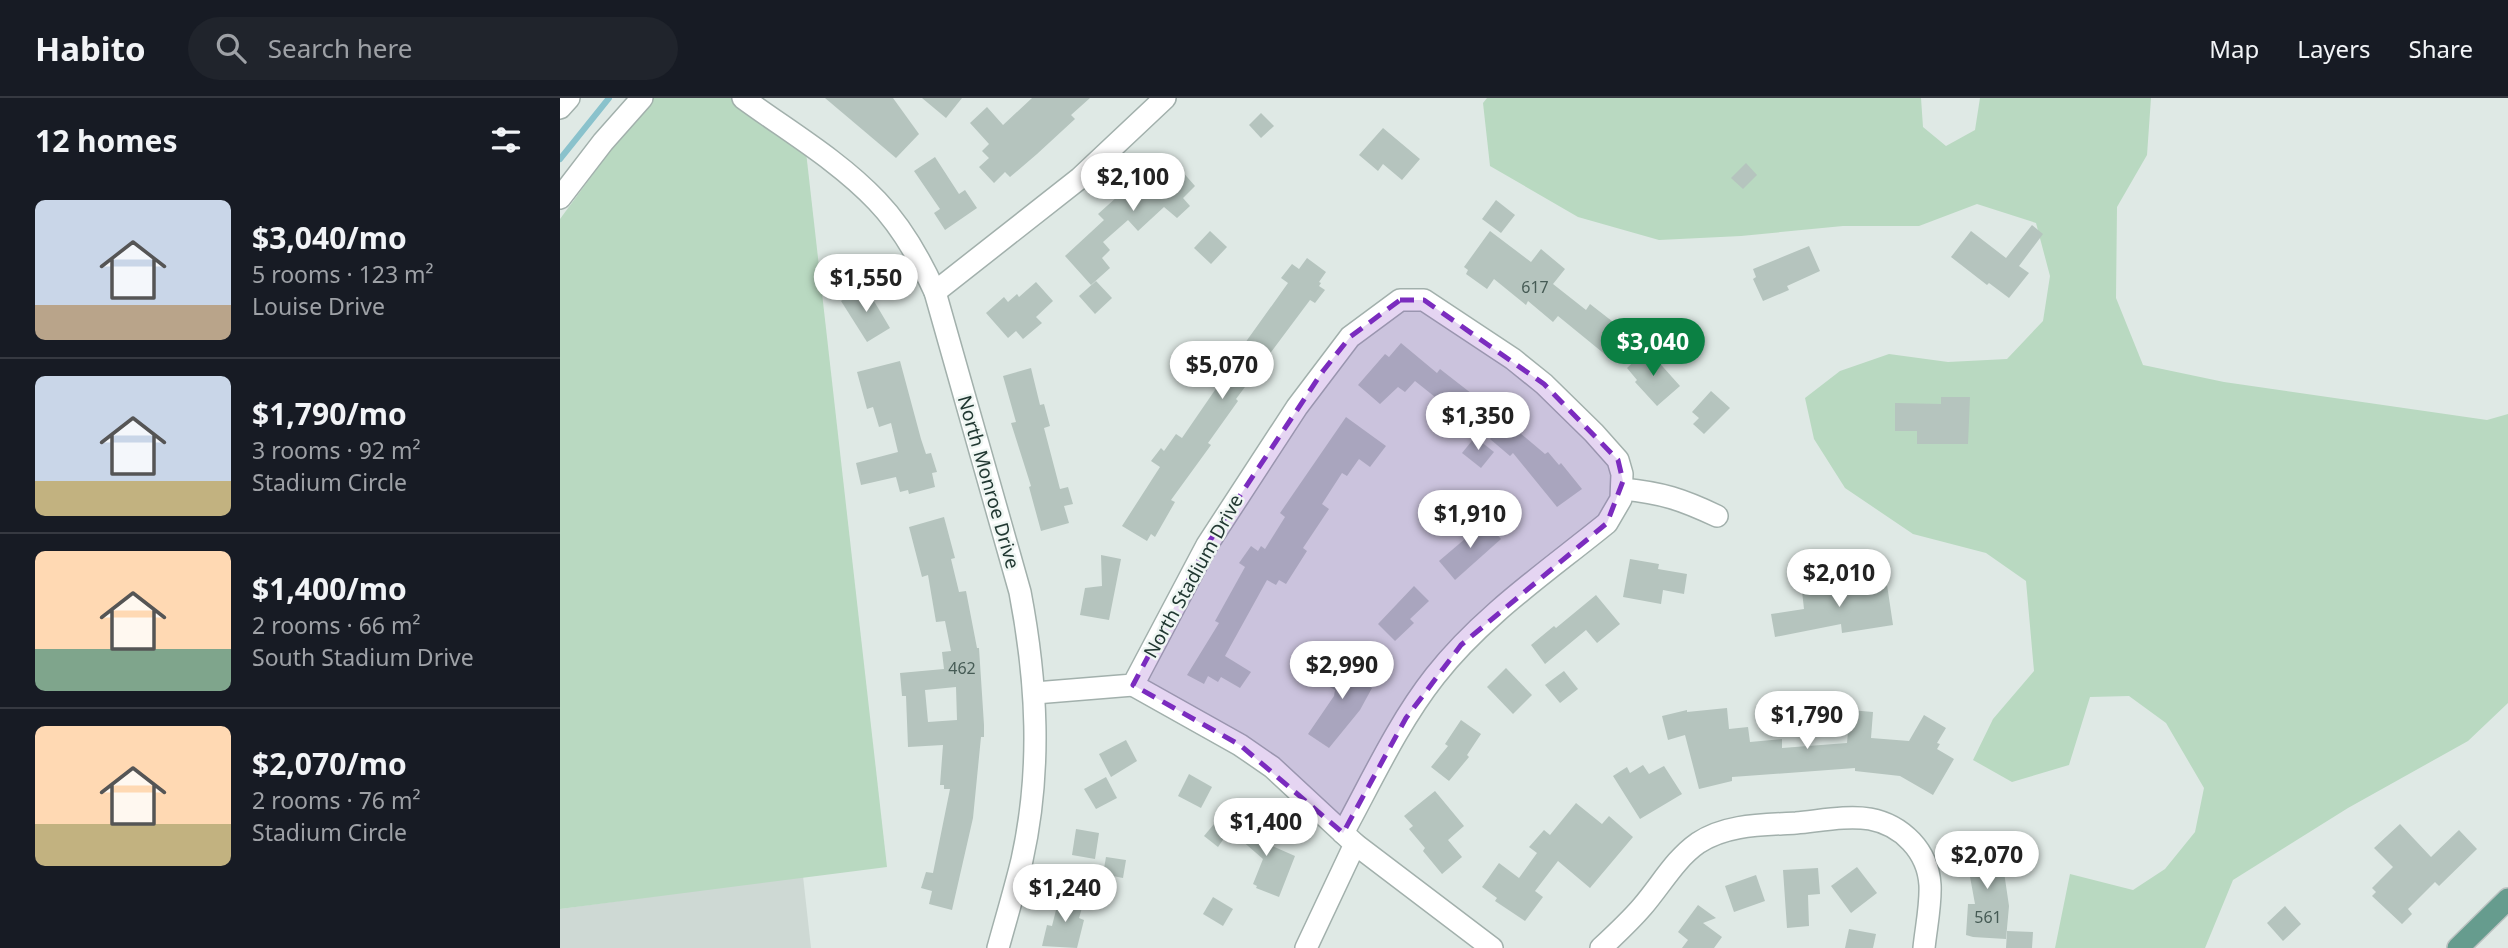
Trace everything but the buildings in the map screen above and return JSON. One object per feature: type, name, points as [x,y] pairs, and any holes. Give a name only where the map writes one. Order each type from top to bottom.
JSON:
[{"type":"main road","points":[[2458,948],[2508,899]]},
{"type":"street","points":[[560,108],[569,98]]},
{"type":"street","points":[[560,198],[603,142],[642,98]]},
{"type":"street","name":"North Monroe Drive","points":[[743,98],[832,161],[878,202],[912,246],[935,292],[1020,592],[1030,643],[1035,693],[1035,751],[1028,825],[1022,859],[998,948]]},
{"type":"street","points":[[935,292],[1080,178],[1165,98]]},
{"type":"street","name":"North Stadium Drive","points":[[1133,685],[1207,545],[1297,407],[1350,337],[1400,300],[1424,300],[1513,359],[1544,384],[1618,460],[1623,489]]},
{"type":"street","points":[[1306,948],[1349,839],[1406,718],[1437,674],[1489,619],[1607,523],[1617,508],[1623,489],[1657,492],[1679,498],[1717,516]]},
{"type":"street","points":[[1035,693],[1133,685],[1240,745],[1272,767],[1349,839],[1492,948]]},
{"type":"street","points":[[1601,948],[1642,908],[1682,856],[1700,842],[1720,832],[1740,827],[1859,819],[1890,825],[1918,849],[1927,867],[1930,886],[1924,948]]},
{"type":"highlighted area","points":[[1400,300],[1424,300],[1544,384],[1618,460],[1623,481],[1607,523],[1461,645],[1406,718],[1343,833],[1240,745],[1133,685],[1207,545],[1323,371],[1350,337]]},
{"type":"shaded area","points":[[803,876],[811,948],[560,948],[560,909]]},
{"type":"green space","points":[[649,98],[746,98],[805,143],[887,867],[560,909],[560,219]]},
{"type":"green space","points":[[1487,98],[1921,98],[1923,127],[1946,146],[1975,130],[1980,98],[2151,98],[2147,155],[2117,207],[2116,298],[2143,365],[2224,382],[2487,420],[2508,414],[2508,703],[2468,741],[2348,808],[2233,880],[2205,948],[2055,948],[2070,874],[2133,890],[2165,869],[2195,832],[2204,788],[2166,723],[2129,696],[2090,697],[2069,765],[2012,782],[1973,760],[1993,719],[2034,671],[2026,581],[1986,553],[1913,534],[1845,488],[1814,439],[1805,398],[1840,371],[1889,354],[1948,362],[2007,359],[2043,321],[2050,276],[2036,223],[1977,204],[1919,226],[1843,226],[1741,236],[1659,240],[1578,217],[1490,166],[1483,103]]},
{"type":"waterway","points":[[560,159],[609,98]]}]
